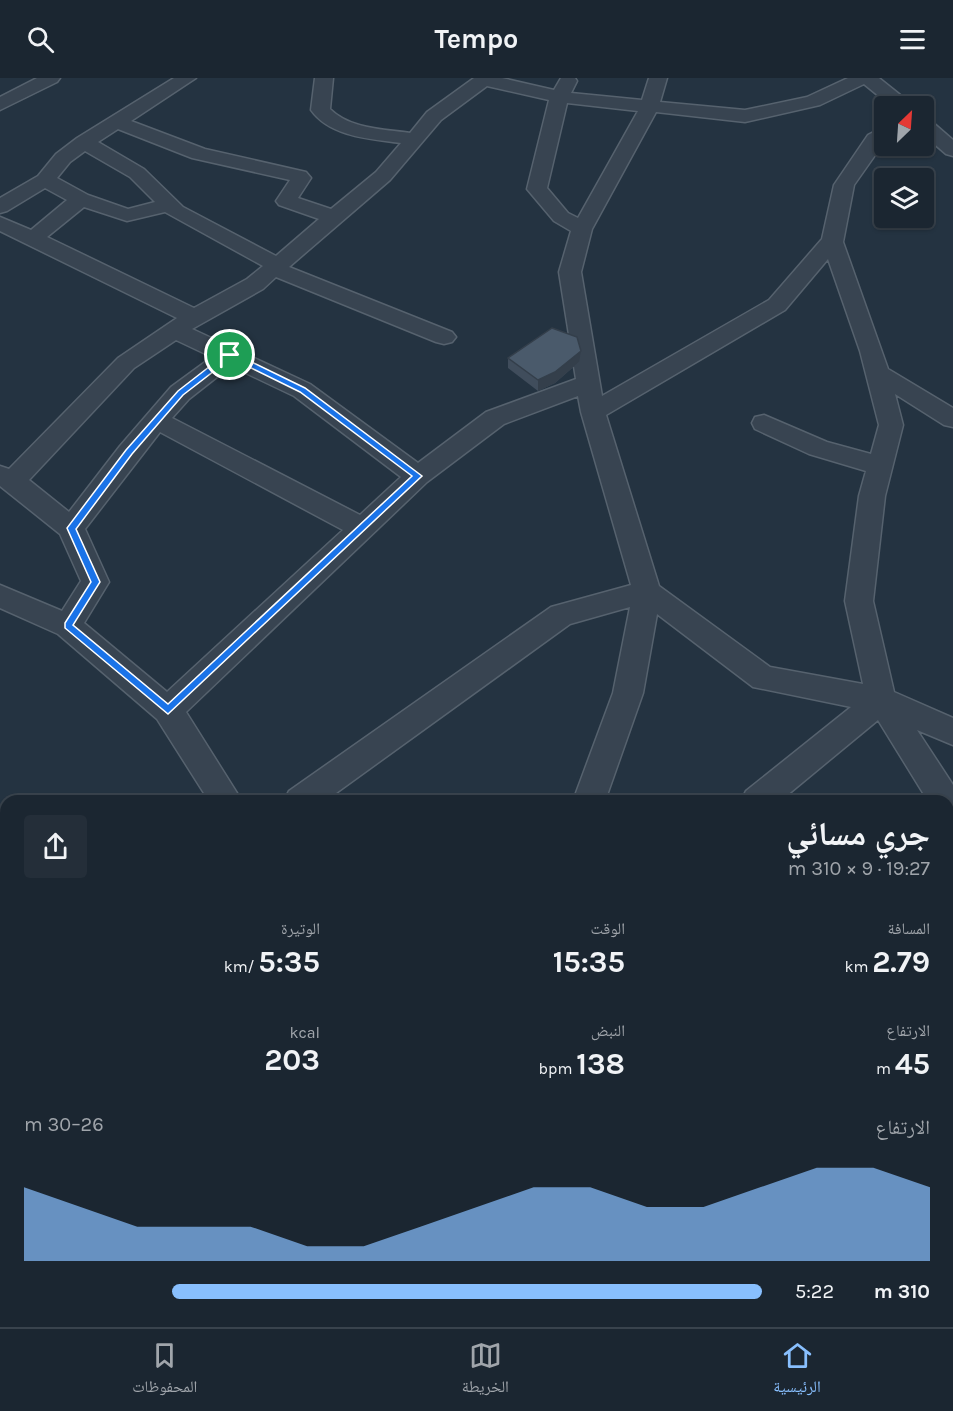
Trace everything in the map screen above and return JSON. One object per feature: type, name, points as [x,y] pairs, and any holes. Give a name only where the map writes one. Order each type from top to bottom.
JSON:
[{"type":"street","points":[[0,104],[51,78]]},
{"type":"street","points":[[0,207],[45,180],[63,158],[84,142],[187,78]]},
{"type":"street","points":[[324,78],[320,110],[325,118],[352,129],[414,140]]},
{"type":"street","points":[[570,78],[560,97],[537,189],[561,217],[582,229]]},
{"type":"street","points":[[591,795],[628,693],[647,592],[593,412],[570,272],[582,229],[649,108],[658,78]]},
{"type":"street","points":[[68,626],[95,582],[71,528],[7,478],[126,363],[185,324],[255,284],[383,176],[434,117],[486,79],[560,97],[649,108],[745,116],[813,101],[863,78]]},
{"type":"street","points":[[868,78],[890,96]]},
{"type":"street","points":[[115,121],[199,154],[299,176],[301,178],[286,201],[333,217]]},
{"type":"street","points":[[934,134],[953,150]]},
{"type":"street","points":[[593,412],[777,304],[832,241],[844,185],[874,140]]},
{"type":"street","points":[[84,142],[137,173],[176,211],[275,267],[444,337]]},
{"type":"street","points":[[45,180],[81,199],[127,215],[169,205]]},
{"type":"street","points":[[32,238],[81,199]]},
{"type":"street","points":[[0,223],[32,238],[185,324],[230,355],[303,390],[418,476]]},
{"type":"street","points":[[832,241],[878,373],[891,425],[872,496],[859,601],[881,700],[942,795]]},
{"type":"street","points":[[71,528],[129,452],[180,393],[230,355]]},
{"type":"street","points":[[878,373],[953,419]]},
{"type":"street","points":[[168,710],[418,476],[495,418],[588,383]]},
{"type":"street","points":[[157,420],[362,528]]},
{"type":"street","points":[[764,423],[818,448],[880,466]]},
{"type":"street","points":[[647,592],[763,678],[881,700],[953,732]]},
{"type":"street","points":[[308,795],[561,615],[647,592]]},
{"type":"street","points":[[0,596],[68,626],[168,710],[222,795]]},
{"type":"street","points":[[764,795],[881,700]]},
{"type":"building","points":[[552,328],[577,337],[581,351],[555,372],[538,380],[508,358]]},
{"type":"route","points":[[230,355],[303,390],[418,476],[168,710],[68,626],[95,582],[71,528],[129,452],[180,393],[230,355]]}]
